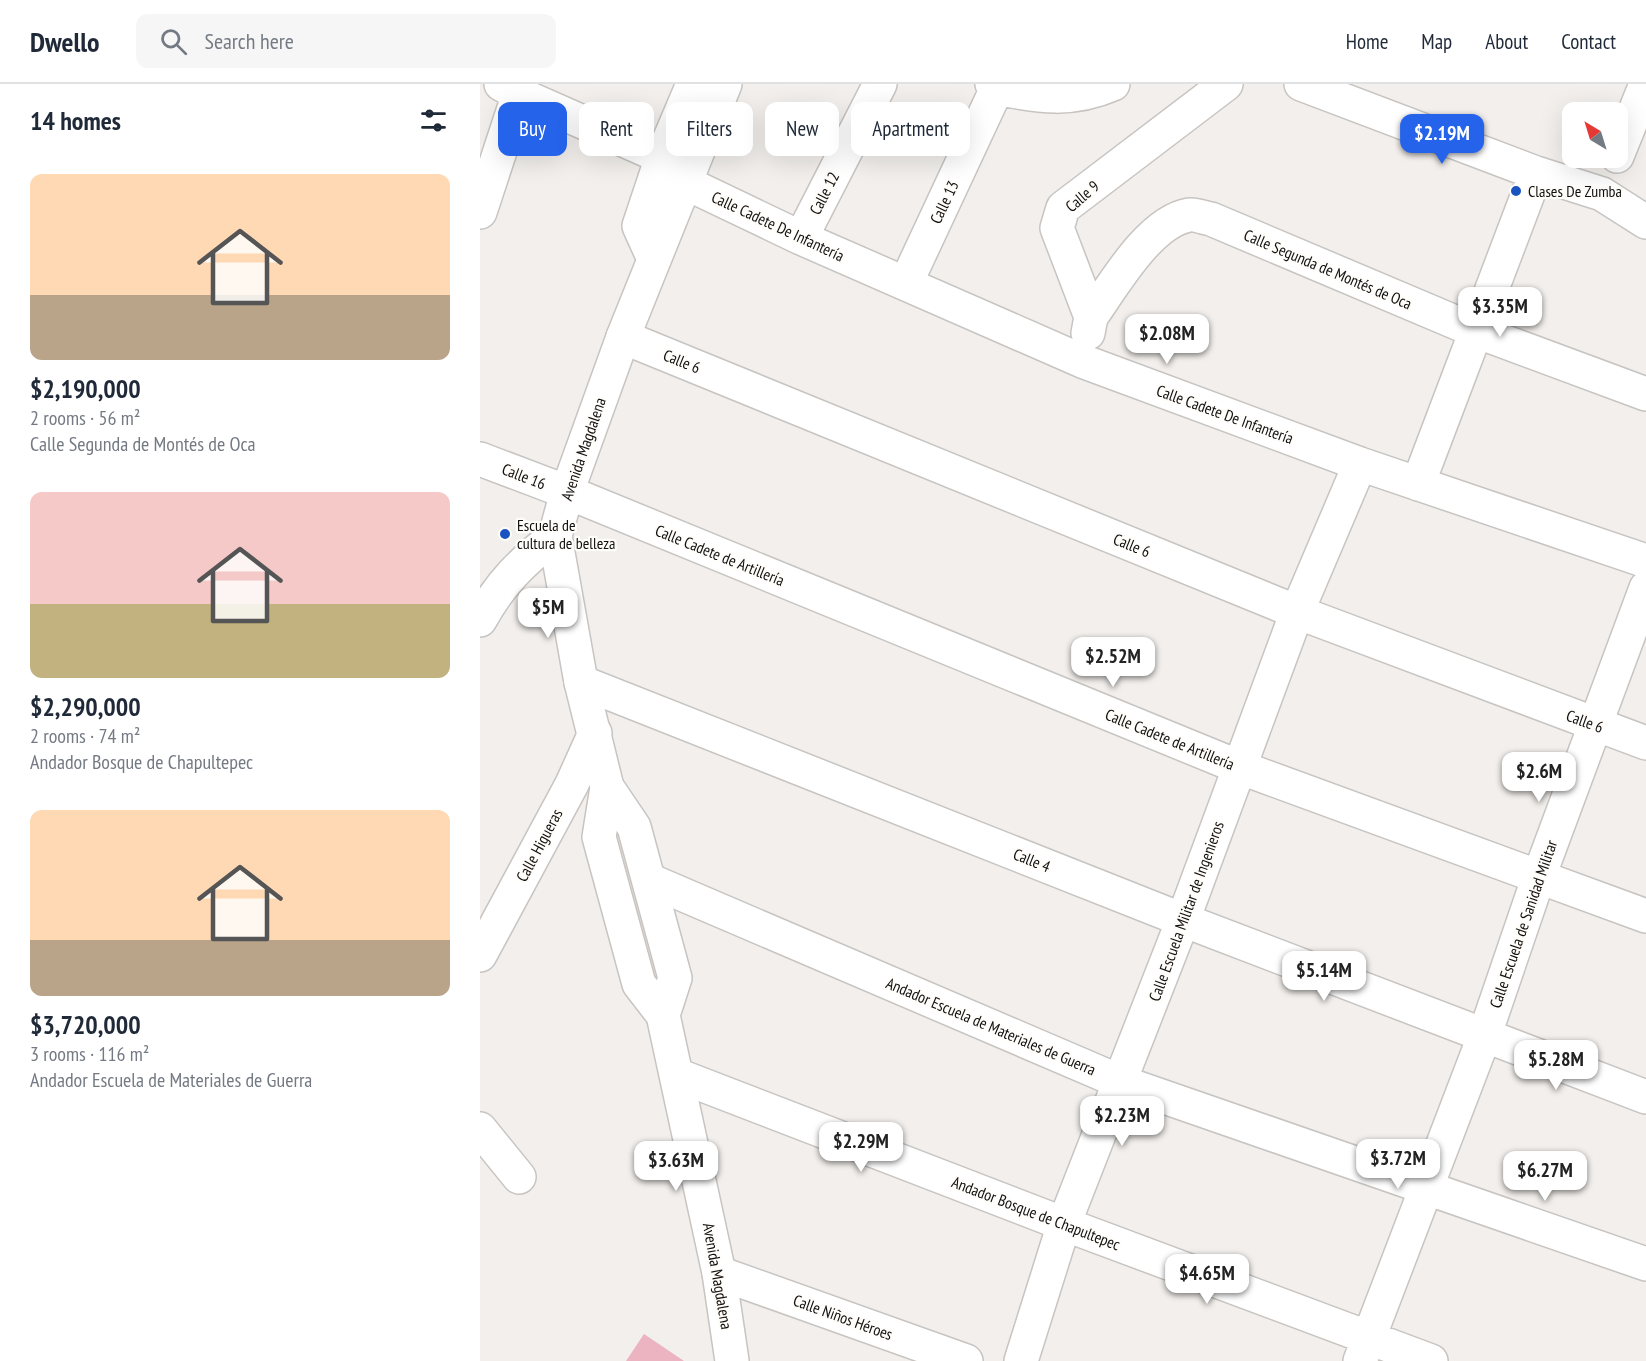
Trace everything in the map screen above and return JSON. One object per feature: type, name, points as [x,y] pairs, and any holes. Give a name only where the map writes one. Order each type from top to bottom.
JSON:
[{"type":"street","points":[[653,257],[639,226],[662,157],[693,84]]},
{"type":"street","name":"Avenida Magdalena","points":[[663,1015],[675,978],[634,827],[607,787],[581,682],[555,536],[567,492],[653,257],[725,84]]},
{"type":"street","name":"Calle 12","points":[[801,238],[880,84]]},
{"type":"street","points":[[995,86],[1039,97],[1089,95],[1113,84]]},
{"type":"street","name":"Calle 9","points":[[1091,317],[1057,228],[1063,208],[1226,84]]},
{"type":"street","points":[[1300,84],[1536,174],[1602,195],[1646,222]]},
{"type":"street","points":[[1628,129],[1646,84]]},
{"type":"street","name":"Calle 13","points":[[906,283],[995,86]]},
{"type":"street","points":[[480,212],[514,87],[662,157]]},
{"type":"street","points":[[1602,195],[1613,168]]},
{"type":"street","points":[[1418,484],[1536,174]]},
{"type":"street","name":"Calle Cadete De Infantería","points":[[684,182],[801,238],[1082,361],[1360,464],[1646,561]]},
{"type":"street","name":"Calle Segunda de Montés de Oca","points":[[1091,317],[1137,252],[1159,229],[1190,214],[1211,219],[1476,331],[1646,394]]},
{"type":"street","points":[[1082,361],[1091,317]]},
{"type":"street","name":"Calle 6","points":[[623,337],[1297,612],[1646,743]]},
{"type":"street","name":"Calle 16","points":[[480,459],[567,492]]},
{"type":"street","name":"Calle Escuela Militar de Ingenieros","points":[[1021,1361],[1064,1224],[1183,920],[1297,612],[1360,464]]},
{"type":"street","name":"Calle Cadete de Artillería","points":[[567,492],[1239,767],[1538,879],[1646,916]]},
{"type":"street","points":[[480,620],[490,602],[518,566],[555,536]]},
{"type":"street","name":"Calle Escuela de Sanidad Militar","points":[[1364,1349],[1484,1037],[1538,879],[1646,588]]},
{"type":"street","name":"Calle 4","points":[[581,682],[1183,920],[1484,1037],[1646,1097]]},
{"type":"street","name":"Calle Higueras","points":[[480,955],[572,784],[595,733]]},
{"type":"street","name":"Avenida Magdalena","points":[[607,787],[599,837],[639,984],[663,1015],[719,1273],[732,1361]]},
{"type":"street","name":"Andador Escuela de Materiales de Guerra","points":[[649,880],[1121,1082],[1646,1264]]},
{"type":"street","name":"Andador Bosque de Chapultepec","points":[[677,1075],[1064,1224],[1364,1349],[1431,1361]]},
{"type":"street","points":[[480,1129],[519,1177]]},
{"type":"street","name":"Calle Niños Héroes","points":[[719,1273],[966,1361]]},
{"type":"shaded area","points":[[644,1334],[684,1361],[626,1361]]},
{"type":"place","name":"Clases De Zumba","points":[[1516,191]]},
{"type":"place","name":"Escuela de cultura de belleza","points":[[505,534]]}]
